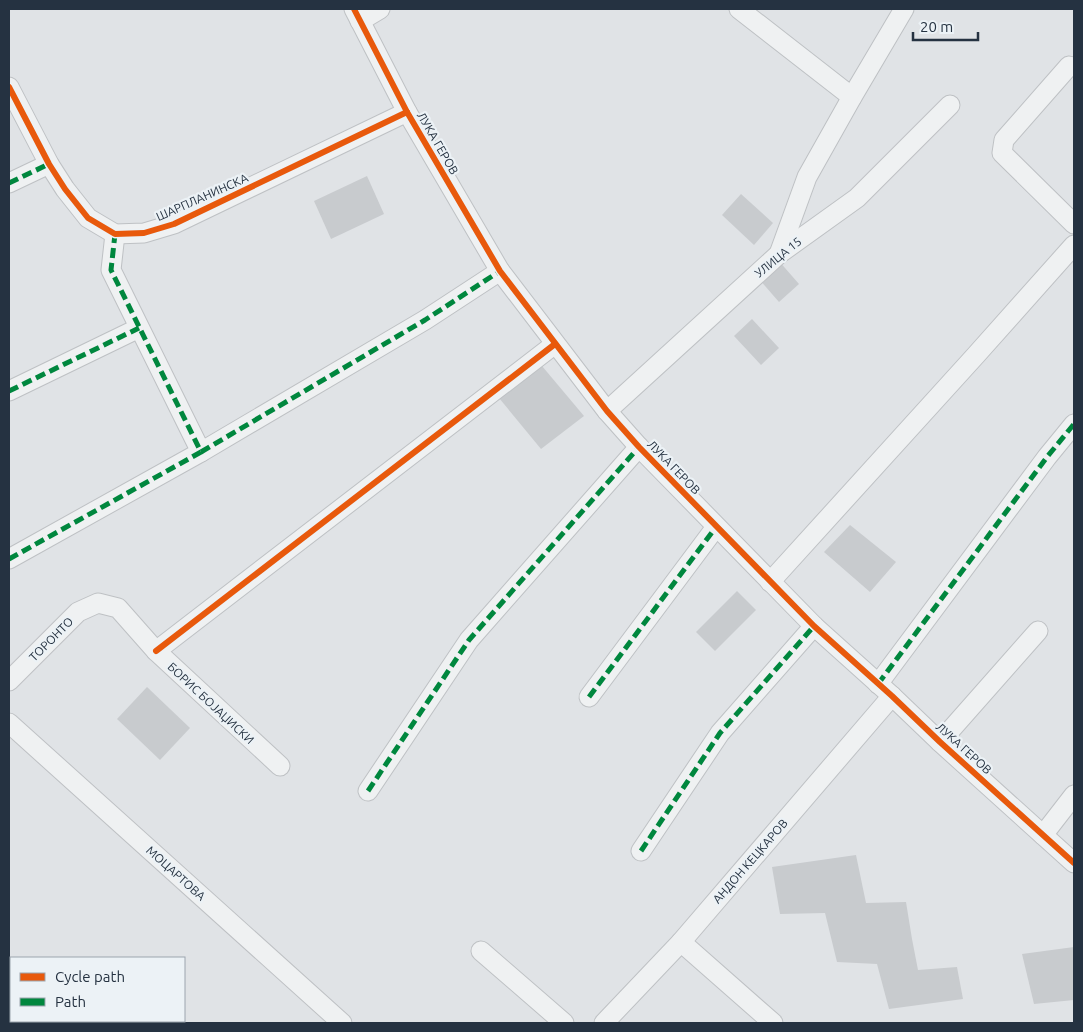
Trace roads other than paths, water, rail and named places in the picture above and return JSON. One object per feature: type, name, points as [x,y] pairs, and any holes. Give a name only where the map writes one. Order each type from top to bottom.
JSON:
[{"type":"street","points":[[357,15],[379,9]]},
{"type":"street","points":[[738,9],[852,97]]},
{"type":"street","points":[[779,254],[807,177],[904,9]]},
{"type":"street","name":"ЛУКА ГЕРОВ","points":[[357,15],[407,112],[500,271],[606,411],[716,527],[814,626],[1074,862]]},
{"type":"street","points":[[1069,66],[1004,140],[1002,153],[1074,224]]},
{"type":"street","points":[[9,87],[49,164],[65,189],[88,218],[115,234],[111,270],[201,452]]},
{"type":"street","name":"УЛИЦА 15","points":[[606,411],[779,254],[857,198],[950,105]]},
{"type":"street","name":"ШАРПЛАНИНСКА","points":[[115,234],[144,233],[174,224],[407,112]]},
{"type":"street","points":[[9,183],[49,164]]},
{"type":"street","points":[[770,582],[1074,245]]},
{"type":"street","points":[[9,559],[201,452],[425,320],[500,271]]},
{"type":"street","points":[[9,391],[139,328]]},
{"type":"street","points":[[156,651],[555,344]]},
{"type":"street","name":"АНДОН КЕЦКАРОВ","points":[[604,1023],[681,942],[885,690],[1042,465],[1074,424]]},
{"type":"street","points":[[368,791],[468,640],[639,447]]},
{"type":"street","points":[[589,697],[716,527]]},
{"type":"street","name":"БОРИС БОЈАЏИСКИ","points":[[98,602],[118,608],[156,651],[280,766]]},
{"type":"street","name":"ТОРОНТО","points":[[9,681],[78,612],[98,602]]},
{"type":"street","points":[[641,851],[720,733],[814,626]]},
{"type":"street","points":[[940,742],[1038,631]]},
{"type":"street","name":"МОЦАРТОВА","points":[[9,723],[342,1023]]},
{"type":"street","points":[[1043,835],[1074,795]]},
{"type":"street","points":[[681,942],[773,1023]]},
{"type":"street","points":[[481,951],[564,1023]]}]
